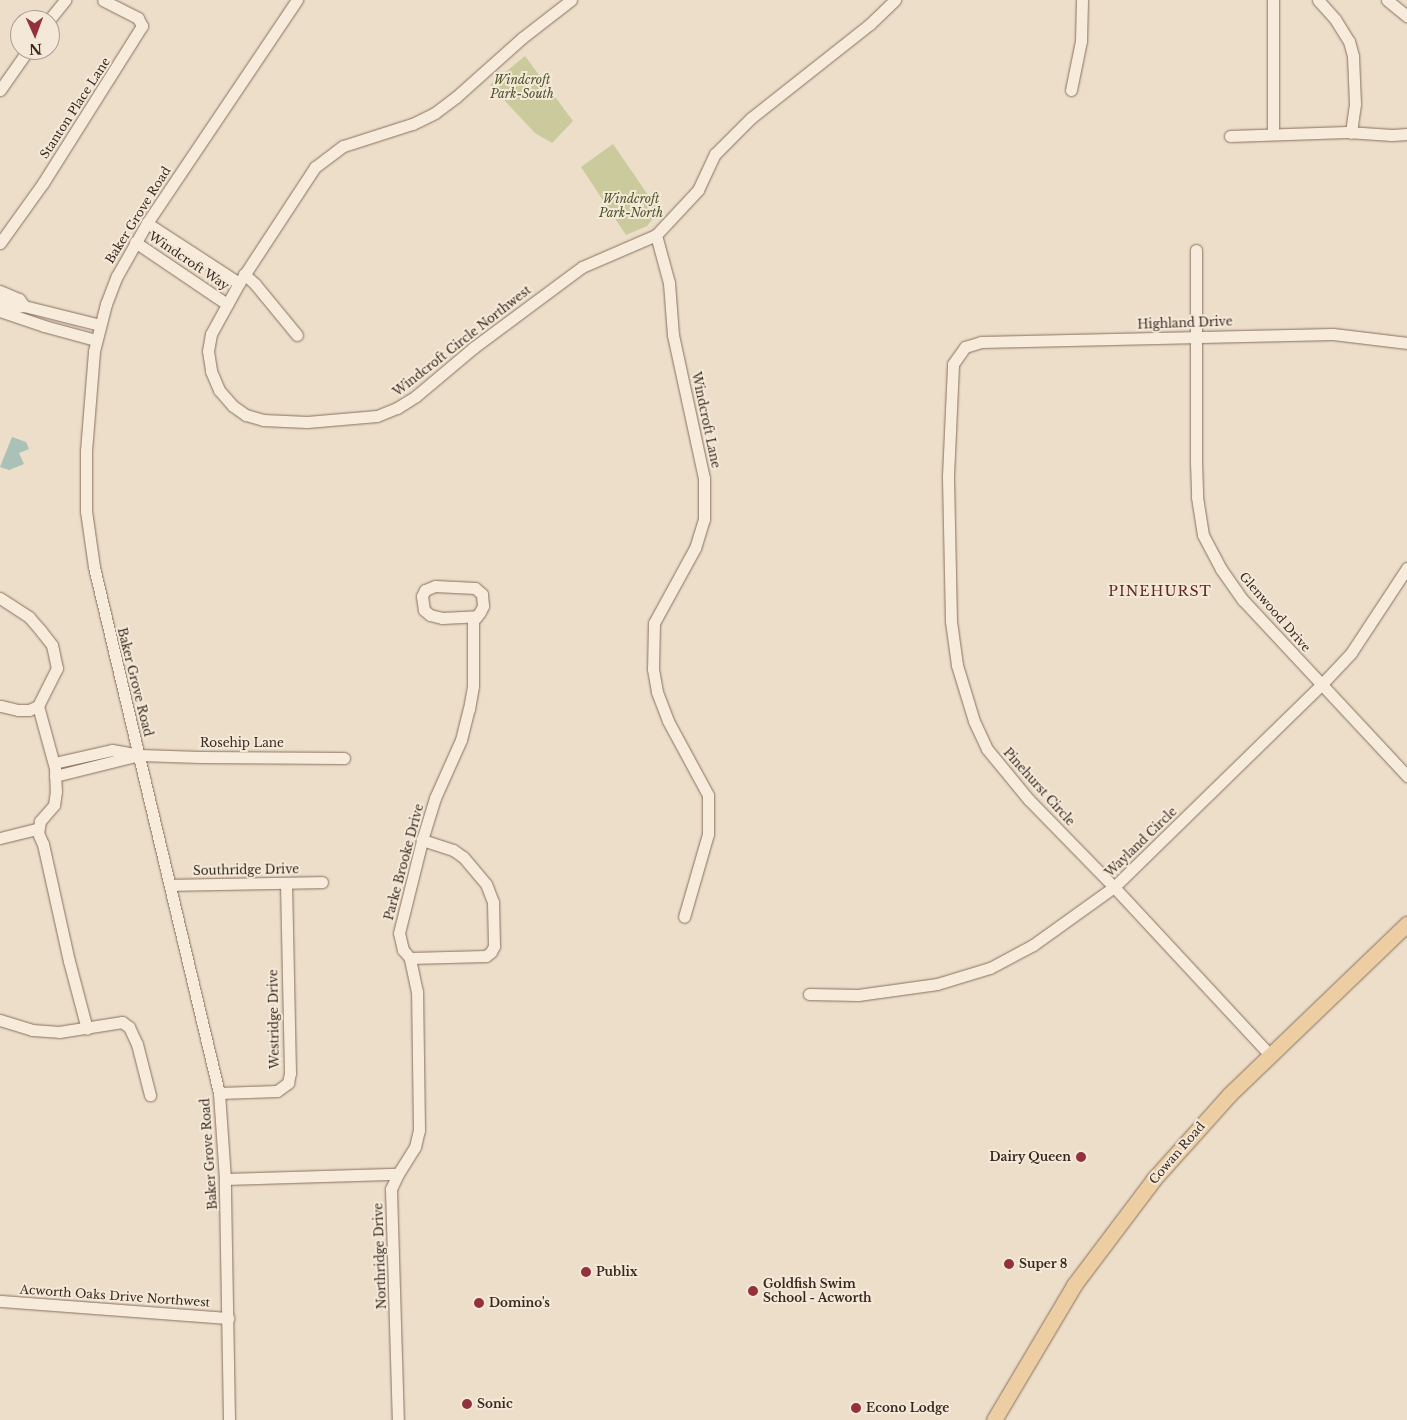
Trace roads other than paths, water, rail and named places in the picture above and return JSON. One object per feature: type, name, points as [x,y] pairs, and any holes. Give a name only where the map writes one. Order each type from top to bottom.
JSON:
[{"type":"main road","name":"Cowan Road","points":[[994,1420],[1074,1285],[1120,1222],[1229,1095],[1407,924]]},
{"type":"street","points":[[57,10],[65,0]]},
{"type":"street","name":"Stanton Place Lane","points":[[0,243],[43,183],[142,26],[138,18],[103,0]]},
{"type":"street","name":"Baker Grove Road","points":[[229,1420],[225,1179],[219,1093],[98,588],[88,528],[86,452],[91,376],[96,340],[112,285],[147,223],[296,0]]},
{"type":"street","name":"Windcroft Circle Northwest","points":[[571,0],[522,38],[456,97],[435,113],[412,124],[343,146],[321,161],[242,278],[211,334],[209,360],[219,390],[239,411],[271,421],[307,422],[377,416],[397,408],[416,396],[474,348],[582,267],[656,235],[698,190],[715,154],[751,118],[870,24],[896,0]]},
{"type":"street","points":[[1071,90],[1081,41],[1082,0]]},
{"type":"street","points":[[1273,0],[1273,133]]},
{"type":"street","points":[[1318,0],[1335,19],[1349,41],[1353,56],[1355,104],[1352,133]]},
{"type":"street","points":[[1387,0],[1407,16]]},
{"type":"street","points":[[0,90],[21,60]]},
{"type":"street","points":[[1230,136],[1273,133],[1407,134]]},
{"type":"street","name":"Windcroft Way","points":[[147,223],[242,278]]},
{"type":"street","name":"Windcroft Lane","points":[[656,235],[670,283],[673,335],[704,478],[704,519],[695,548],[654,623],[653,669],[657,692],[668,721],[708,795],[708,834],[684,917]]},
{"type":"street","name":"Windcroft Way","points":[[135,242],[227,304]]},
{"type":"street","name":"Glenwood Drive","points":[[1196,250],[1197,497],[1203,535],[1221,569],[1243,600],[1407,776]]},
{"type":"street","points":[[242,278],[255,284],[297,335]]},
{"type":"street","points":[[0,291],[19,298],[24,306]]},
{"type":"street","points":[[0,300],[14,307],[24,306],[100,325]]},
{"type":"street","points":[[0,311],[44,326],[96,340]]},
{"type":"street","name":"Highland Drive","points":[[965,347],[981,342],[1333,334],[1407,343]]},
{"type":"street","name":"Pinehurst Circle","points":[[965,347],[953,364],[948,476],[951,622],[957,665],[974,721],[987,749],[1029,800],[1114,888],[1270,1056]]},
{"type":"street","name":"Wayland Circle","points":[[809,994],[858,995],[938,984],[990,968],[1033,946],[1114,888],[1321,685],[1351,653],[1407,568]]},
{"type":"street","name":"Parke Brooke Drive","points":[[398,1174],[415,1147],[419,1130],[417,992],[410,958],[403,950],[399,933],[422,840],[435,798],[461,740],[469,709],[473,686],[473,621],[477,616],[483,606],[484,601],[482,594],[476,588],[435,586],[425,590],[422,596],[424,610],[430,615],[442,618],[477,616]]},
{"type":"street","points":[[0,598],[28,617],[52,645],[56,668],[38,706],[29,710],[18,710],[0,706]]},
{"type":"street","points":[[38,706],[54,763],[56,791],[54,805],[40,821],[37,829],[87,1029]]},
{"type":"street","points":[[54,763],[112,750],[139,755]]},
{"type":"street","points":[[55,776],[139,755]]},
{"type":"street","name":"Rosehip Lane","points":[[139,755],[344,758]]},
{"type":"street","points":[[0,838],[37,829]]},
{"type":"street","points":[[410,958],[486,956],[492,952],[494,946],[492,902],[486,884],[463,857],[452,850],[422,840]]},
{"type":"street","name":"Southridge Drive","points":[[170,885],[322,882]]},
{"type":"street","name":"Westridge Drive","points":[[219,1093],[277,1091],[288,1083],[290,1073],[286,883]]},
{"type":"street","points":[[0,1020],[32,1030],[59,1032],[122,1022],[129,1027],[137,1044],[150,1095]]},
{"type":"street","points":[[225,1179],[398,1174]]},
{"type":"street","name":"Northridge Drive","points":[[398,1174],[391,1189],[398,1420]]},
{"type":"street","name":"Acworth Oaks Drive Northwest","points":[[0,1301],[228,1318]]},
{"type":"place","name":"Dairy Queen","points":[[1081,1157]]},
{"type":"place","name":"Super 8","points":[[1009,1264]]},
{"type":"place","name":"Publix","points":[[586,1272]]},
{"type":"place","name":"Goldfish Swim School - Acworth","points":[[753,1291]]},
{"type":"place","name":"Domino's","points":[[479,1303]]},
{"type":"place","name":"Sonic","points":[[467,1404]]},
{"type":"place","name":"Econo Lodge","points":[[856,1408]]},
{"type":"district","name":"PINEHURST","points":[[1160,591]]},
{"type":"park label","name":"Windcroft Park-South","points":[[522,87]]},
{"type":"park label","name":"Windcroft Park-North","points":[[631,206]]}]
